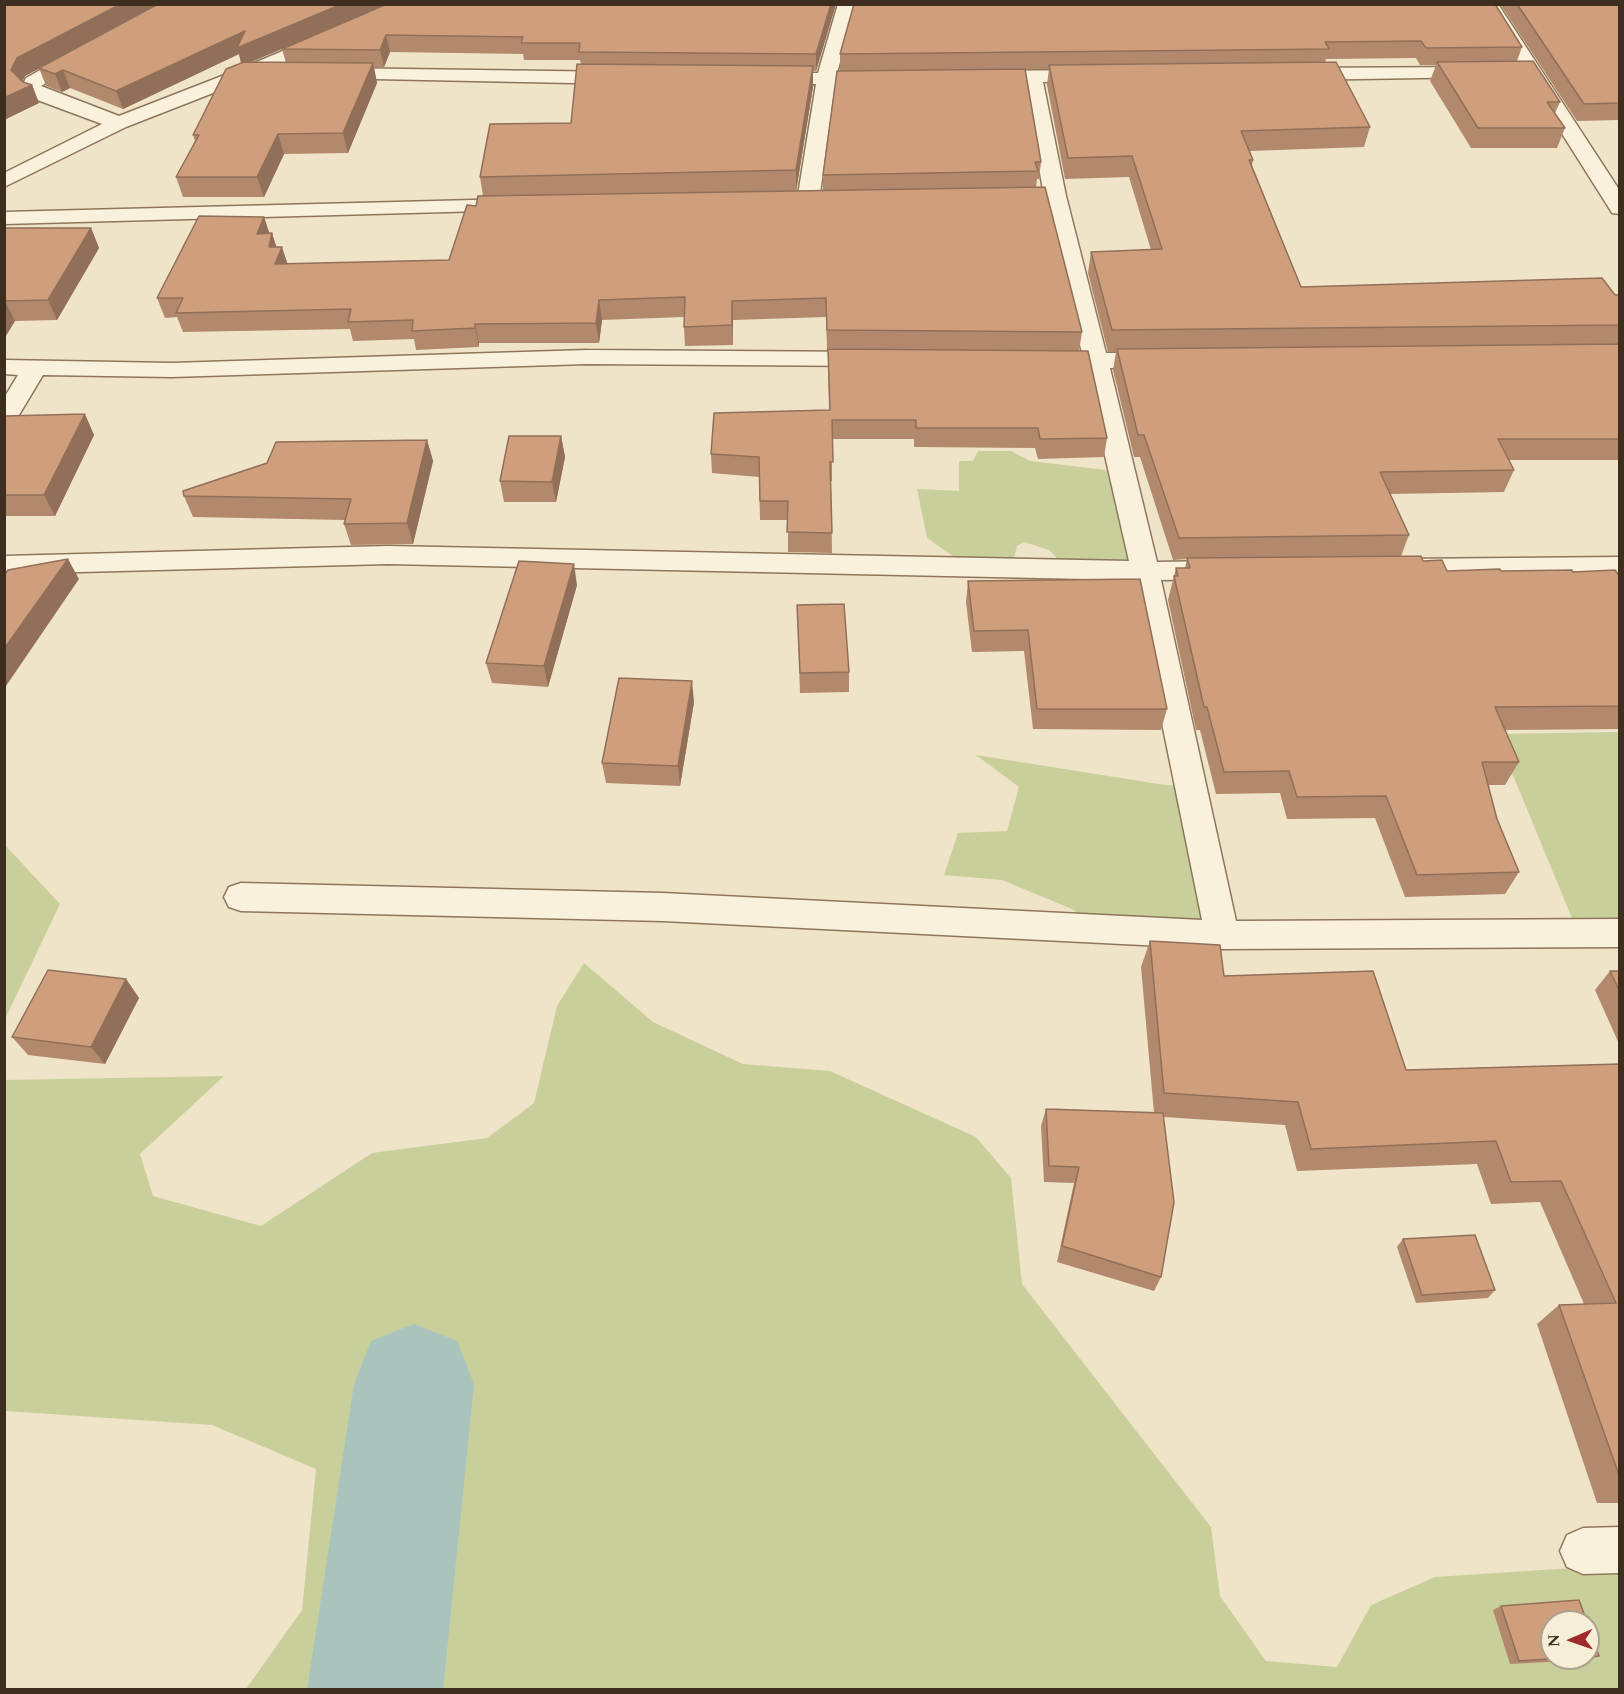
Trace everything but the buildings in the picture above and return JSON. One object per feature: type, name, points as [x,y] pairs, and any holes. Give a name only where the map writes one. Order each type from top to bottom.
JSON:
[{"type":"street","points":[[4,181],[118,123],[247,73],[410,4]]},
{"type":"street","points":[[808,201],[826,79],[847,4]]},
{"type":"street","points":[[1489,4],[1616,198]]},
{"type":"street","points":[[92,49],[33,82],[31,88],[118,123]]},
{"type":"street","points":[[1283,75],[1533,72]]},
{"type":"street","points":[[247,73],[289,74]]},
{"type":"street","points":[[310,74],[638,78]]},
{"type":"street","points":[[964,77],[1116,76]]},
{"type":"street","points":[[1033,77],[1055,196],[1145,571],[1222,935]]},
{"type":"street","points":[[755,79],[895,78]]},
{"type":"street","points":[[984,198],[1055,196]]},
{"type":"street","points":[[784,201],[831,200]]},
{"type":"street","points":[[4,218],[537,205]]},
{"type":"street","points":[[4,367],[172,370],[587,357],[895,359]]},
{"type":"street","points":[[1025,360],[1179,360]]},
{"type":"street","points":[[4,420],[35,367]]},
{"type":"street","points":[[4,566],[388,555],[1145,571],[1240,570]]},
{"type":"street","points":[[1372,568],[1620,566]]},
{"type":"street","points":[[241,897],[663,907],[1222,935],[1620,933]]},
{"type":"green space","points":[[978,451],[1011,451],[1030,461],[1106,470],[1135,563],[1055,567],[1056,557],[1049,550],[1024,542],[1017,546],[1013,562],[960,561],[927,538],[917,489],[959,491],[959,461],[973,461]]},
{"type":"green space","points":[[1619,732],[1619,927],[1576,928],[1496,734]]},
{"type":"green space","points":[[976,755],[1165,785],[1185,786],[1215,925],[1096,926],[1072,909],[1002,880],[944,875],[958,833],[1007,831],[1019,787]]},
{"type":"green space","points":[[5,845],[60,904],[5,1019]]},
{"type":"green space","points":[[584,963],[653,1022],[743,1064],[830,1071],[976,1137],[1011,1178],[1022,1284],[1211,1527],[1220,1596],[1266,1661],[1337,1667],[1371,1605],[1435,1577],[1619,1565],[1619,1689],[246,1689],[302,1610],[316,1469],[212,1425],[5,1411],[4,1080],[224,1076],[140,1154],[153,1196],[261,1226],[372,1153],[487,1138],[534,1103],[557,1006]]},
{"type":"waterway","points":[[375,1690],[414,1384]]}]
